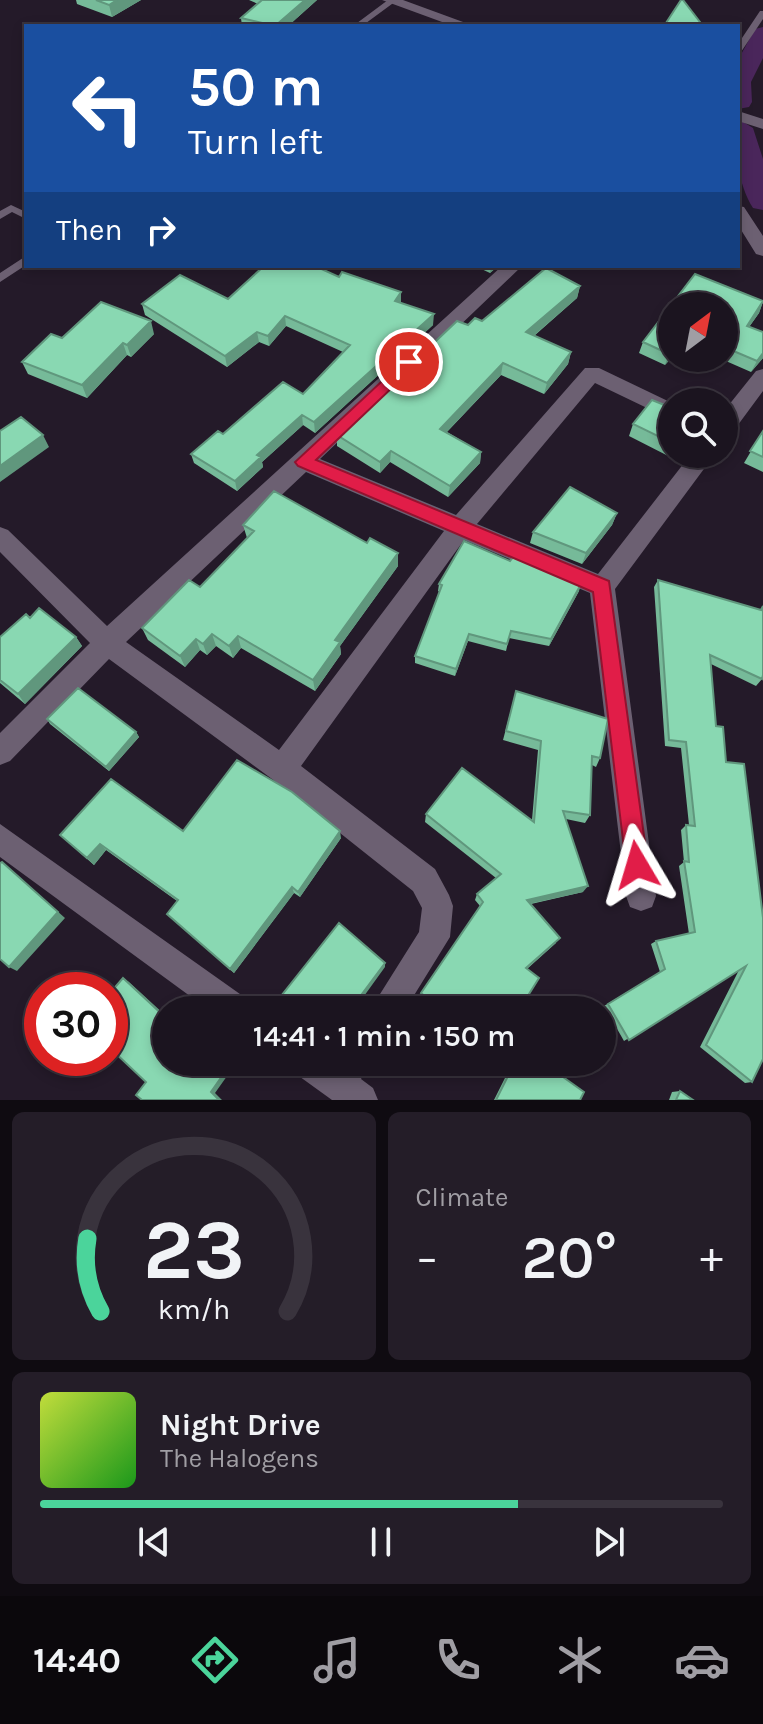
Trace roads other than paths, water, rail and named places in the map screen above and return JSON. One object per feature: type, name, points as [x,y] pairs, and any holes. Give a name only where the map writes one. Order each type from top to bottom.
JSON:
[{"type":"street","points":[[391,0],[461,24]]},
{"type":"street","points":[[740,117],[763,124]]},
{"type":"street","points":[[740,214],[763,250]]},
{"type":"street","points":[[0,752],[107,643],[511,268]]},
{"type":"street","points":[[282,769],[460,527],[592,373],[658,405]]},
{"type":"street","points":[[738,409],[763,376]]},
{"type":"street","points":[[304,462],[602,587]]},
{"type":"street","points":[[641,896],[602,587],[693,468]]},
{"type":"street","points":[[0,537],[107,643],[282,769],[424,880],[438,906],[434,937],[395,996]]},
{"type":"street","points":[[0,839],[217,996]]},
{"type":"lane","points":[[360,24],[391,0]]},
{"type":"lane","points":[[740,47],[763,13]]},
{"type":"lane","points":[[0,216],[11,208],[24,215]]},
{"type":"lane","points":[[0,278],[24,261]]},
{"type":"waterway","points":[[740,80],[763,34]]},
{"type":"waterway","points":[[740,128],[763,202]]}]
